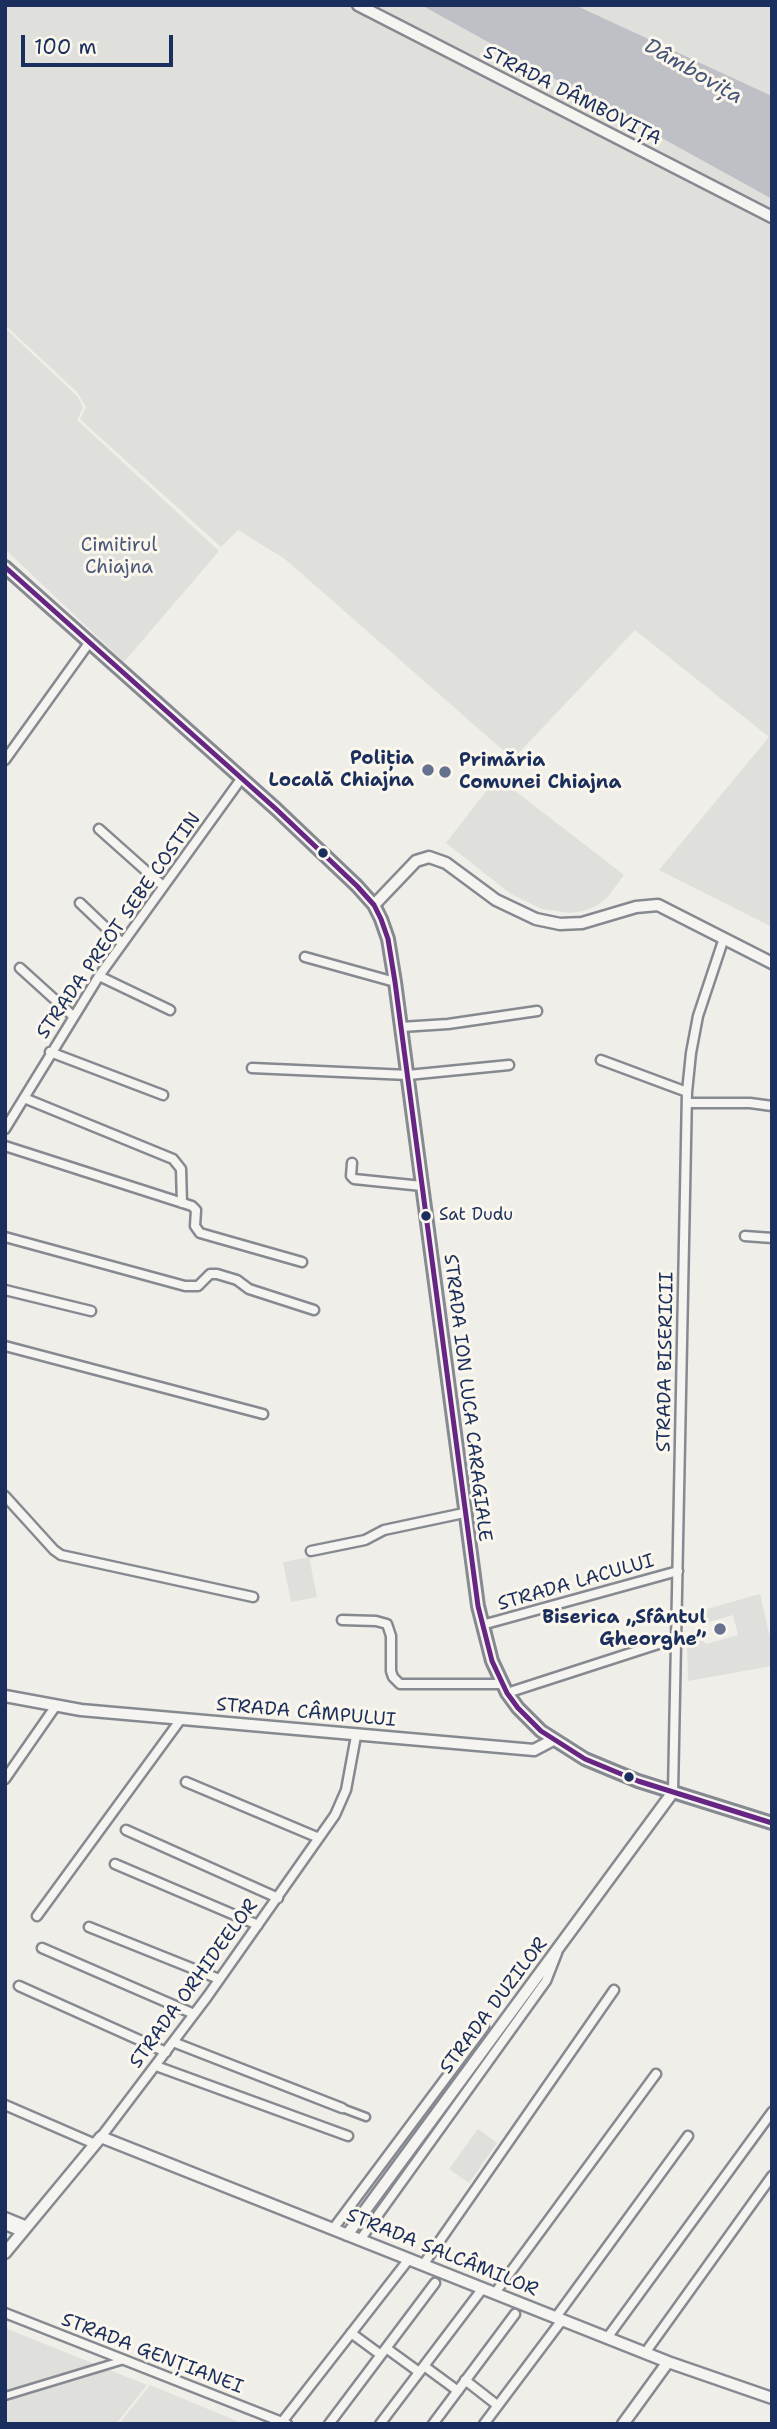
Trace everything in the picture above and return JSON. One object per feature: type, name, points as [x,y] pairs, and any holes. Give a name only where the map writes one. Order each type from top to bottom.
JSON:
[{"type":"main road","name":"STRADA ION LUCA CARAGIALE","points":[[5,567],[347,876],[374,905],[388,939],[395,982],[464,1513],[482,1625],[492,1661],[505,1689],[530,1721],[553,1740],[605,1768],[671,1795],[772,1823]]},
{"type":"street","name":"STRADA DÂMBOVIȚA","points":[[358,5],[772,217]]},
{"type":"street","points":[[5,760],[89,643]]},
{"type":"street","name":"STRADA PREOT SEBE COSTIN","points":[[5,1129],[99,976],[241,779]]},
{"type":"street","points":[[99,829],[163,886]]},
{"type":"street","points":[[374,905],[416,861],[429,857],[446,863],[496,900],[536,919],[560,924],[582,923],[636,906],[659,905],[772,963]]},
{"type":"street","points":[[80,903],[122,943]]},
{"type":"street","name":"STRADA BISERICII","points":[[671,1795],[677,1638],[687,1092],[698,1016],[724,938]]},
{"type":"street","points":[[305,957],[395,982]]},
{"type":"street","points":[[20,968],[73,1016]]},
{"type":"street","points":[[99,976],[170,1010]]},
{"type":"street","points":[[401,1027],[448,1024],[537,1011]]},
{"type":"street","points":[[50,1052],[163,1095]]},
{"type":"street","points":[[601,1060],[687,1092]]},
{"type":"street","points":[[252,1068],[408,1074],[509,1065]]},
{"type":"street","points":[[24,1098],[173,1159],[181,1169],[182,1203]]},
{"type":"street","points":[[687,1103],[750,1103],[772,1106]]},
{"type":"street","points":[[5,1146],[182,1203],[196,1210],[195,1226],[200,1233],[302,1262]]},
{"type":"street","points":[[352,1163],[351,1176],[354,1179],[422,1186]]},
{"type":"street","points":[[745,1236],[772,1238]]},
{"type":"street","points":[[5,1237],[191,1287],[198,1286],[210,1274],[217,1274],[237,1280],[249,1289],[314,1310]]},
{"type":"street","points":[[5,1290],[91,1311]]},
{"type":"street","points":[[5,1346],[264,1414]]},
{"type":"street","points":[[5,1496],[61,1555],[253,1597]]},
{"type":"street","points":[[311,1551],[365,1539],[384,1530],[464,1513]]},
{"type":"street","name":"STRADA LACULUI","points":[[482,1625],[678,1571]]},
{"type":"street","points":[[342,1620],[387,1624],[391,1636],[391,1671],[400,1684],[505,1689],[677,1638]]},
{"type":"street","name":"STRADA CÂMPULUI","points":[[5,1696],[55,1707],[356,1736],[534,1750],[553,1740]]},
{"type":"street","points":[[5,1779],[55,1707]]},
{"type":"street","points":[[37,1916],[181,1720]]},
{"type":"street","name":"STRADA ORHIDEELOR","points":[[5,2253],[156,2066],[335,1815],[344,1797],[356,1736]]},
{"type":"street","points":[[186,1782],[319,1838]]},
{"type":"street","name":"STRADA DUZILOR","points":[[347,2235],[671,1795]]},
{"type":"street","points":[[126,1830],[278,1898]]},
{"type":"street","points":[[115,1864],[258,1925]]},
{"type":"street","points":[[89,1927],[219,1979]]},
{"type":"street","points":[[42,1948],[194,2014]]},
{"type":"street","points":[[360,2240],[546,1980],[558,1950]]},
{"type":"street","points":[[19,1986],[166,2052]]},
{"type":"street","points":[[423,2264],[614,1990]]},
{"type":"street","points":[[333,2229],[484,2027]]},
{"type":"street","points":[[173,2042],[366,2117]]},
{"type":"street","points":[[156,2066],[348,2136]]},
{"type":"street","points":[[495,2293],[656,2074]]},
{"type":"street","points":[[5,2105],[98,2141]]},
{"type":"street","points":[[607,2338],[772,2112]]},
{"type":"street","points":[[484,2424],[688,2136]]},
{"type":"street","name":"STRADA SALCÂMILOR","points":[[98,2141],[333,2229],[668,2362],[772,2398]]},
{"type":"street","points":[[645,2353],[772,2176]]},
{"type":"street","points":[[5,2217],[24,2229]]},
{"type":"street","points":[[5,2225],[24,2229]]},
{"type":"street","points":[[284,2423],[409,2259]]},
{"type":"street","points":[[329,2424],[435,2283]]},
{"type":"street","points":[[380,2424],[483,2288]]},
{"type":"street","name":"STRADA GENȚIANEI","points":[[5,2313],[284,2423]]},
{"type":"street","points":[[433,2424],[515,2314]]},
{"type":"street","points":[[351,2333],[458,2390]]},
{"type":"street","points":[[5,2396],[125,2360]]},
{"type":"street","points":[[623,2424],[668,2362]]},
{"type":"street","points":[[465,2381],[497,2405]]},
{"type":"shaded area","points":[[150,2385],[244,2424],[119,2424]]},
{"type":"green space","points":[[5,5],[421,5],[772,199],[772,927],[659,870],[769,737],[635,630],[513,759],[285,559],[238,530],[221,547],[80,419],[86,407],[77,392],[5,325]]},
{"type":"green space","points":[[575,5],[772,5],[772,96]]},
{"type":"green space","name":"Cimitirul Chiajna","points":[[5,328],[78,397],[83,408],[77,420],[219,551],[124,662],[5,549]]},
{"type":"green space","points":[[497,777],[624,875],[607,898],[583,911],[571,913],[542,909],[511,894],[446,843]]},
{"type":"green space","points":[[309,1557],[317,1597],[291,1602],[283,1562]]},
{"type":"green space","points":[[760,1594],[772,1646],[772,1666],[688,1681],[687,1641],[703,1641],[706,1644],[738,1635],[733,1615],[702,1624],[700,1611]]},
{"type":"green space","points":[[478,2129],[497,2143],[469,2183],[449,2169]]},
{"type":"green space","points":[[5,2328],[147,2385],[116,2424],[5,2424]]},
{"type":"water","name":"Dâmbovița","points":[[421,5],[575,5],[772,96],[772,199]]},
{"type":"transit line","points":[[5,567],[276,809],[357,886],[374,905],[381,919],[388,939],[395,982],[478,1606],[492,1661],[507,1693],[541,1731],[585,1759],[638,1781],[772,1823]]},
{"type":"place","name":"Poliția Locală Chiajna","points":[[428,770]]},
{"type":"place","name":"Primăria Comunei Chiajna","points":[[445,772]]},
{"type":"place","name":"Sat Dudu","points":[[426,1216]]},
{"type":"place","name":"Biserica „Sfântul Gheorghe”","points":[[720,1629]]}]
